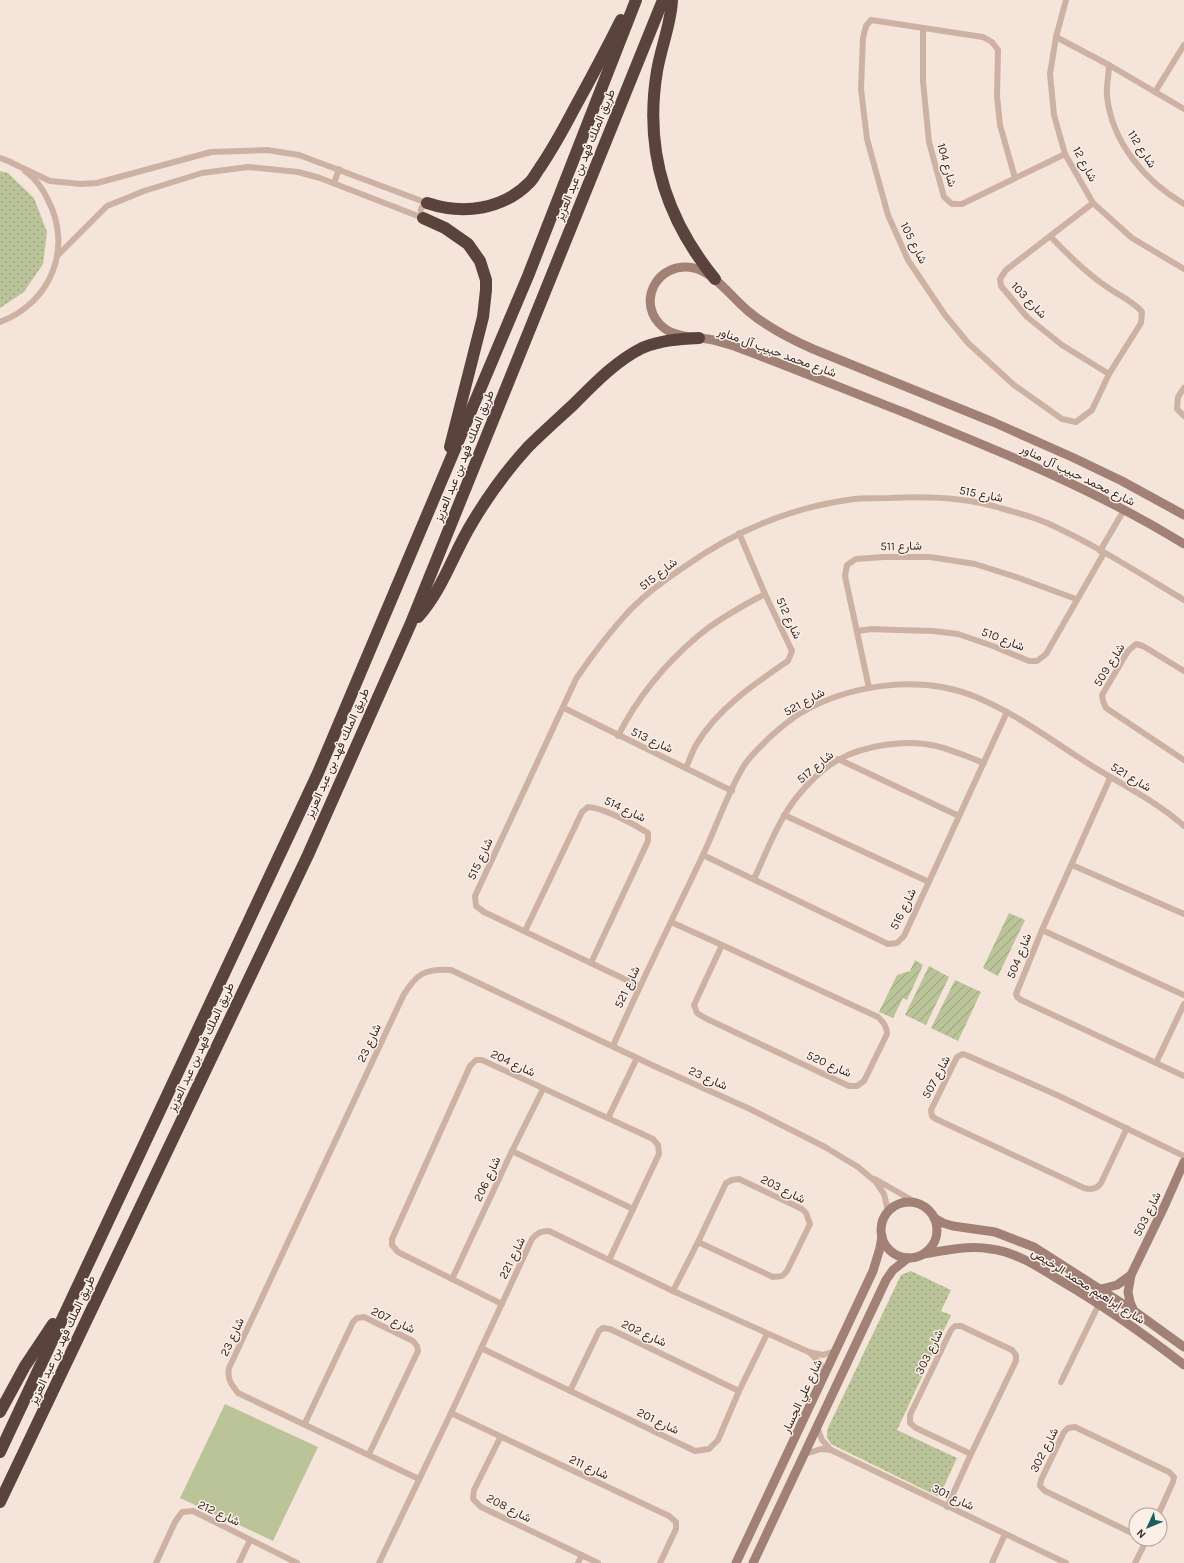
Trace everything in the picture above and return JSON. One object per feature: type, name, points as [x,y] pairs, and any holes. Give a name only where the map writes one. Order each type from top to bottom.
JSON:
[{"type":"highway","points":[[426,203],[454,209],[477,209],[493,205],[507,199],[532,180],[556,143],[632,0]]},
{"type":"highway","name":"طريق الملك فهد بن عبد العزيز","points":[[0,1452],[318,773],[440,488],[528,276],[636,0]]},
{"type":"highway","name":"طريق الملك فهد بن عبد العزيز","points":[[0,1502],[308,855],[411,623],[663,0]]},
{"type":"highway","points":[[672,0],[671,14],[655,83],[653,116],[656,152],[661,180],[676,219],[692,249],[715,279]]},
{"type":"highway","points":[[423,218],[458,236],[475,253],[483,269],[486,290],[482,317],[440,488]]},
{"type":"highway","points":[[411,623],[436,592],[464,537],[481,509],[514,464],[538,437],[612,368],[632,354],[650,345],[669,340],[698,338]]},
{"type":"highway","points":[[0,1412],[25,1366],[74,1293]]},
{"type":"street","name":"شارع 12","points":[[1066,0],[1056,37],[1050,74],[1054,115],[1065,154],[1093,203],[1132,238],[1184,270]]},
{"type":"street","name":"شارع 105","points":[[1015,178],[999,118],[997,96],[998,50],[992,42],[983,37],[871,20],[866,26],[863,38],[861,89],[867,139],[888,215],[908,260],[945,315],[968,343],[1014,385],[1062,419],[1076,422],[1092,410],[1109,374],[1141,323],[1142,312],[1137,306],[1106,287],[1073,260],[1051,237]]},
{"type":"street","name":"شارع 104","points":[[923,28],[923,82],[929,142],[944,197],[952,204],[962,204],[1065,154]]},
{"type":"street","points":[[1056,37],[1109,65],[1184,109]]},
{"type":"street","points":[[1155,92],[1184,45]]},
{"type":"street","name":"شارع 112","points":[[1109,65],[1107,95],[1112,118],[1123,145],[1145,175],[1168,194],[1184,204]]},
{"type":"street","points":[[0,158],[50,181],[81,184],[97,183],[211,152],[267,150],[299,155],[426,203],[421,208],[421,215],[423,218]]},
{"type":"street","points":[[0,322],[18,314],[32,303],[44,289],[52,273],[57,256],[59,233],[54,210],[43,190],[28,173],[8,161]]},
{"type":"street","points":[[57,256],[107,206],[144,191],[202,173],[248,167],[272,168],[298,172],[334,183],[423,218]]},
{"type":"street","points":[[334,183],[339,169]]},
{"type":"street","name":"شارع 103","points":[[1093,203],[1051,237],[1006,270],[1000,279],[1001,286],[1027,317],[1062,345],[1109,374]]},
{"type":"street","name":"شارع محمد حبيب آل مناور","points":[[1184,515],[1122,481],[1074,458],[993,422],[786,337],[748,312],[715,279],[702,271],[687,267],[675,268],[660,277],[652,291],[651,308],[659,324],[666,330],[698,338],[724,342],[995,449],[1074,484],[1184,544]]},
{"type":"street","points":[[1184,388],[1178,397],[1177,409],[1184,416]]},
{"type":"street","name":"شارع 515","points":[[639,986],[484,912],[476,906],[475,896],[564,708],[576,679],[615,627],[633,607],[667,578],[739,533],[776,518],[814,507],[855,499],[920,497],[980,503],[1046,523],[1102,552],[1184,600]]},
{"type":"street","name":"شارع 510","points":[[857,631],[872,629],[933,631],[958,634],[993,646],[1029,661],[1037,661],[1046,654],[1124,510]]},
{"type":"street","points":[[739,533],[765,594]]},
{"type":"street","name":"شارع 511","points":[[869,688],[845,576],[847,565],[856,559],[884,557],[930,557],[976,564],[1076,599]]},
{"type":"street","name":"شارع 512","points":[[618,736],[627,717],[642,694],[666,667],[698,636],[731,612],[765,594],[792,651],[791,656],[788,661],[749,688],[711,724],[696,746],[686,768]]},
{"type":"street","name":"شارع 509","points":[[1184,671],[1143,646],[1136,644],[1128,652],[1102,695],[1106,708],[1184,760]]},
{"type":"street","name":"شارع 521","points":[[613,1046],[639,986],[745,765],[759,747],[798,714],[827,700],[869,688],[908,684],[944,687],[975,696],[1007,712],[1110,778],[1140,795],[1183,824]]},
{"type":"street","name":"شارع 513","points":[[564,708],[732,791]]},
{"type":"street","name":"شارع 516","points":[[703,855],[888,944],[897,943],[904,936],[1007,712]]},
{"type":"street","name":"شارع 517","points":[[754,879],[784,815],[800,794],[819,774],[838,759],[864,749],[910,743],[934,746],[959,753],[984,763]]},
{"type":"street","points":[[838,759],[959,816]]},
{"type":"street","name":"شارع 504","points":[[1110,778],[1016,991],[1017,997],[1184,1076]]},
{"type":"street","name":"شارع 514","points":[[525,931],[582,812],[588,807],[596,808],[640,828],[648,833],[648,841],[591,963]]},
{"type":"street","points":[[784,815],[929,882]]},
{"type":"street","points":[[1072,865],[1184,914]]},
{"type":"street","name":"شارع 520","points":[[671,922],[722,945],[878,1017],[887,1030],[864,1081],[857,1086],[849,1086],[697,1013],[694,1005],[722,945]]},
{"type":"street","points":[[1042,930],[1184,995]]},
{"type":"street","name":"شارع 23","points":[[419,1479],[304,1423],[238,1393],[228,1377],[229,1368],[403,996],[416,979],[432,969],[451,970],[637,1058],[750,1109],[825,1147],[847,1160],[876,1182],[884,1194],[888,1211]]},
{"type":"street","points":[[1156,1063],[1184,1004]]},
{"type":"street","name":"شارع 507","points":[[1127,1128],[1101,1183],[1097,1187],[1090,1189],[936,1119],[932,1116],[931,1110],[957,1057],[963,1054],[1050,1092],[1127,1128],[1184,1156]]},
{"type":"street","points":[[608,1118],[637,1058]]},
{"type":"street","name":"شارع 204","points":[[502,1304],[398,1252],[392,1245],[392,1239],[470,1066],[476,1060],[482,1060],[653,1139],[658,1145],[659,1154],[609,1260]]},
{"type":"street","name":"شارع 206","points":[[452,1279],[543,1089]]},
{"type":"street","points":[[512,1151],[633,1209]]},
{"type":"street","name":"شارع 503","points":[[1134,1311],[1128,1292],[1131,1275],[1184,1162]]},
{"type":"street","name":"شارع 23","points":[[868,1175],[917,1203]]},
{"type":"street","name":"شارع 203","points":[[673,1291],[726,1183],[732,1180],[739,1179],[802,1209],[806,1213],[810,1224],[788,1271],[782,1276],[773,1278],[698,1242]]},
{"type":"street","points":[[901,1203],[917,1203],[930,1211],[934,1218],[937,1226],[936,1238],[924,1254],[908,1258],[899,1256],[891,1251],[885,1244],[881,1228],[883,1221],[888,1211],[894,1206],[901,1203]]},
{"type":"street","name":"شارع إبراهيم محمد الرخيص","points":[[934,1218],[943,1223],[954,1226],[995,1232],[1023,1241],[1046,1253],[1101,1289],[1184,1347]]},
{"type":"street","name":"شارع 221","points":[[379,1563],[451,1414],[532,1239],[537,1233],[549,1231],[673,1291],[809,1352],[823,1355],[837,1350]]},
{"type":"street","name":"شارع علي الجسار","points":[[736,1563],[873,1271],[879,1254],[882,1236]]},
{"type":"street","name":"شارع إبراهيم محمد الرخيص","points":[[924,1254],[963,1248],[979,1248],[999,1250],[1021,1258],[1099,1304],[1184,1365]]},
{"type":"street","points":[[753,1563],[886,1280],[893,1270],[908,1258]]},
{"type":"street","points":[[1101,1289],[1117,1285],[1131,1275]]},
{"type":"street","points":[[1061,1382],[1099,1304]]},
{"type":"street","name":"شارع 207","points":[[304,1423],[353,1322],[357,1318],[364,1318],[413,1341],[418,1351],[369,1454]]},
{"type":"street","name":"شارع 303","points":[[947,1507],[1016,1361],[1016,1355],[1012,1350],[961,1326],[955,1326],[951,1330],[910,1414],[910,1423],[916,1428],[971,1454]]},
{"type":"street","name":"شارع 202","points":[[570,1391],[599,1331],[603,1328],[610,1329],[739,1391]]},
{"type":"street","name":"شارع 201","points":[[482,1348],[695,1451],[709,1449],[718,1440],[739,1391],[768,1334]]},
{"type":"street","name":"شارع 221","points":[[809,1352],[820,1363],[825,1375]]},
{"type":"street","name":"شارع 211","points":[[451,1414],[669,1516],[676,1522],[676,1529],[660,1563]]},
{"type":"street","name":"شارع 301","points":[[818,1427],[822,1440],[831,1450],[1066,1563]]},
{"type":"street","name":"شارع 302","points":[[1128,1531],[1045,1491],[1040,1486],[1041,1480],[1064,1432],[1068,1428],[1075,1427],[1169,1472],[1174,1477],[1173,1482],[1162,1507]]},
{"type":"street","name":"شارع 208","points":[[500,1438],[474,1490],[473,1499],[481,1507],[598,1563]]},
{"type":"street","points":[[805,1454],[821,1449],[831,1450]]},
{"type":"street","points":[[766,1499],[772,1505],[781,1506]]},
{"type":"street","name":"شارع 212","points":[[156,1563],[175,1522],[182,1512],[193,1511],[297,1563]]},
{"type":"street","points":[[752,1530],[760,1532],[765,1538]]},
{"type":"street","points":[[992,1563],[1005,1534]]},
{"type":"street","points":[[239,1563],[250,1540]]},
{"type":"street","points":[[1135,1563],[1142,1547]]},
{"type":"street","points":[[578,1563],[582,1556]]},
{"type":"green space","points":[[0,171],[8,173],[34,198],[47,232],[43,264],[24,292],[0,308]]},
{"type":"green space","points":[[1009,913],[1025,920],[998,976],[983,968]]},
{"type":"green space","points":[[915,960],[923,965],[907,1000],[903,998],[893,1018],[879,1012],[897,975],[910,971]]},
{"type":"green space","points":[[929,966],[949,977],[926,1025],[905,1015]]},
{"type":"green space","points":[[955,980],[981,992],[958,1041],[931,1028]]},
{"type":"green space","points":[[911,1271],[951,1290],[941,1311],[951,1315],[897,1430],[957,1458],[939,1497],[831,1444],[827,1438],[827,1430],[901,1275]]},
{"type":"green space","points":[[225,1404],[318,1447],[273,1541],[233,1522],[234,1520],[227,1517],[225,1519],[180,1498]]}]
